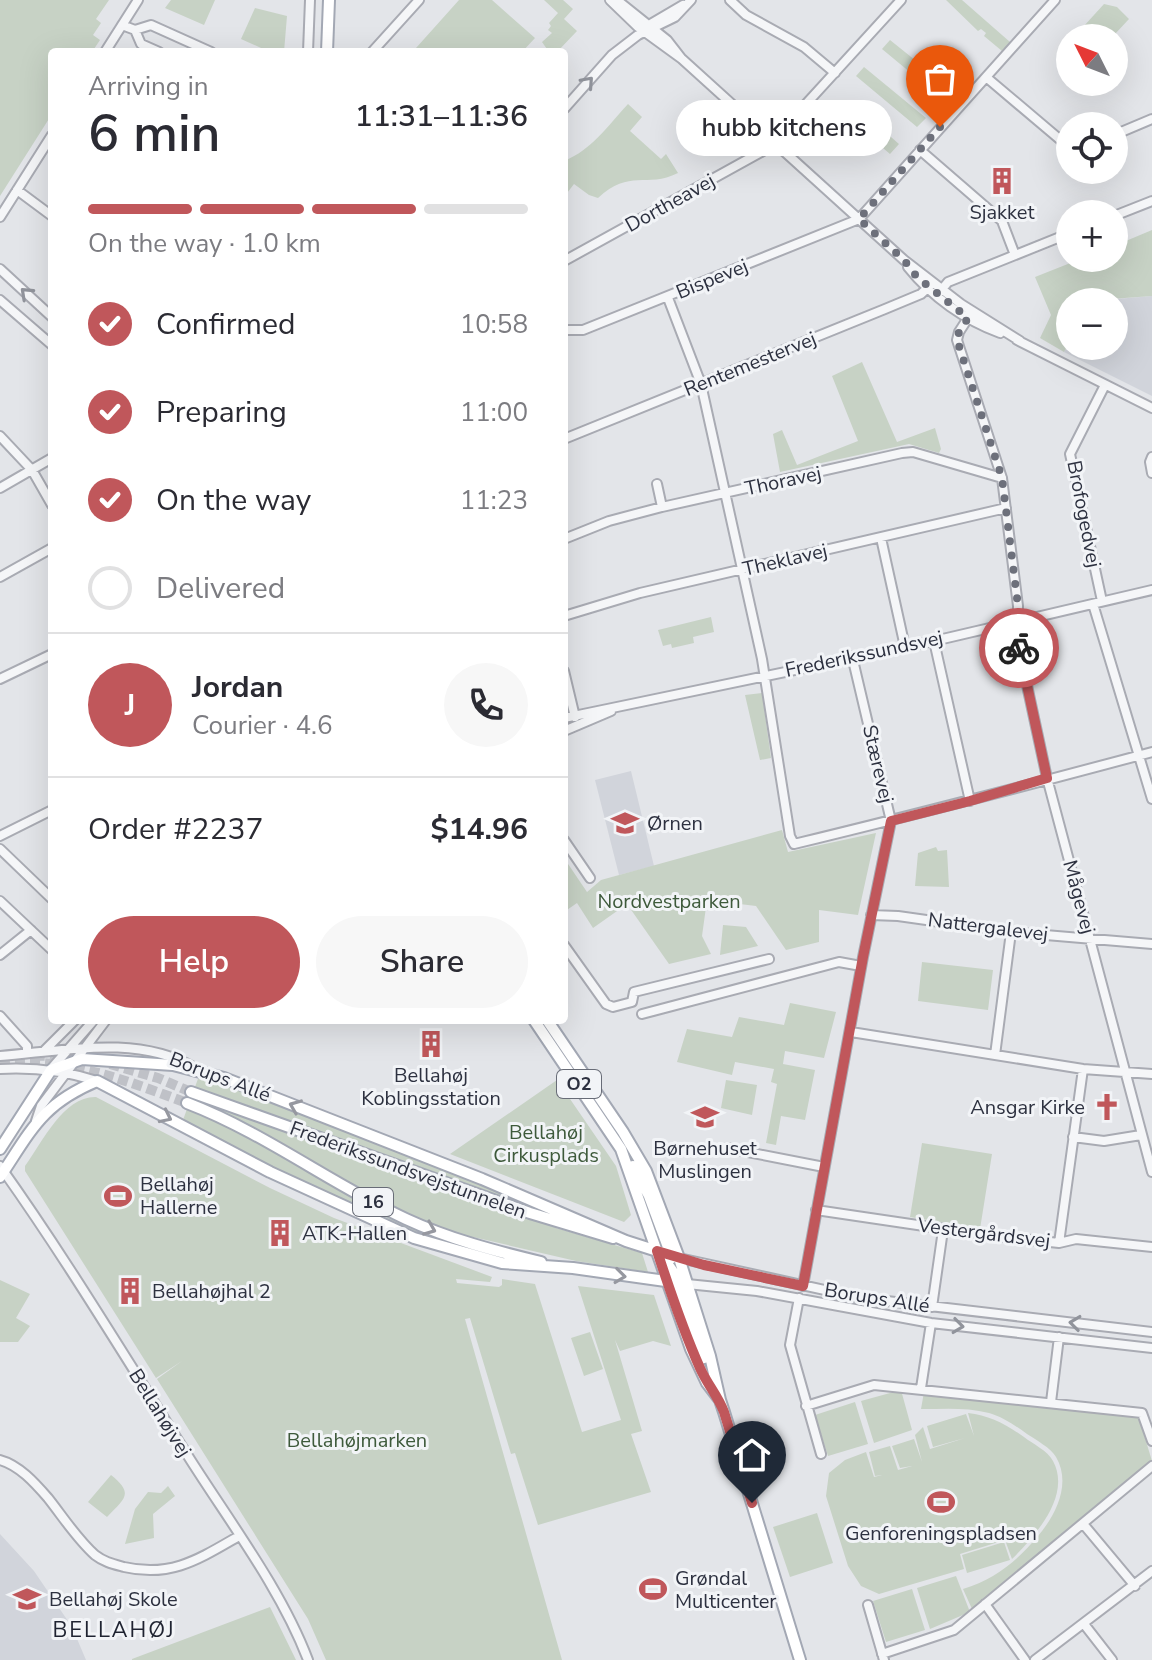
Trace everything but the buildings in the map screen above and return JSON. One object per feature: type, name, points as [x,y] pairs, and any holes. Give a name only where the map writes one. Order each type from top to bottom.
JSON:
[{"type":"main road","points":[[327,48],[329,0]]},
{"type":"main road","name":"O2","points":[[537,1024],[616,1139],[657,1251],[677,1283],[715,1379],[800,1660]]},
{"type":"main road","name":"O2","points":[[550,1024],[646,1171],[675,1257],[677,1283],[691,1349],[707,1383],[720,1400]]},
{"type":"main road","points":[[0,1149],[51,1070],[74,1061],[146,1062],[201,1071]]},
{"type":"main road","name":"Borups Allé","points":[[201,1071],[482,1179],[626,1241],[675,1257]]},
{"type":"main road","points":[[1,1171],[36,1121],[63,1097],[97,1081]]},
{"type":"main road","name":"Borups Allé","points":[[97,1081],[270,1172],[414,1238],[502,1263],[573,1268],[677,1283]]},
{"type":"main road","name":"Frederikssundsvejstunnelen","points":[[573,1268],[490,1249],[407,1219],[189,1098],[594,1235],[626,1241]]},
{"type":"main road","points":[[623,1154],[638,1172],[675,1257]]},
{"type":"street","points":[[108,48],[138,0]]},
{"type":"street","points":[[308,48],[310,0]]},
{"type":"street","points":[[376,48],[419,0]]},
{"type":"street","points":[[610,0],[650,29]]},
{"type":"street","points":[[617,0],[968,318],[1152,408]]},
{"type":"street","points":[[568,97],[612,55],[638,35],[675,17],[691,0]]},
{"type":"street","points":[[730,0],[746,15],[804,47],[835,73]]},
{"type":"street","name":"Dortheavej","points":[[568,259],[763,151],[901,0]]},
{"type":"street","points":[[859,219],[1055,0]]},
{"type":"street","points":[[122,25],[135,30],[151,25],[202,48]]},
{"type":"street","points":[[135,30],[137,40],[150,48]]},
{"type":"street","points":[[986,77],[1056,136]]},
{"type":"street","points":[[1128,129],[1152,119]]},
{"type":"street","points":[[0,217],[48,141]]},
{"type":"street","points":[[920,150],[1002,221],[1015,255]]},
{"type":"street","points":[[17,190],[48,213]]},
{"type":"street","points":[[1128,210],[1152,201]]},
{"type":"street","name":"Bispevej","points":[[568,330],[583,330],[668,298],[859,219]]},
{"type":"street","points":[[939,292],[948,282],[1056,239]]},
{"type":"street","points":[[0,269],[48,313]]},
{"type":"street","name":"Rentemestervej","points":[[568,437],[921,294],[931,285]]},
{"type":"street","points":[[939,292],[1020,341]]},
{"type":"street","points":[[668,298],[701,384],[765,675],[790,836],[794,844],[1152,752]]},
{"type":"street","points":[[0,300],[48,342]]},
{"type":"street","name":"Mågevej","points":[[968,318],[957,340],[1002,478],[1018,606],[1017,639],[1047,778],[1151,1166]]},
{"type":"street","name":"Brofogedvej","points":[[1105,385],[1070,454],[1097,602],[1137,756],[1152,799]]},
{"type":"street","points":[[0,436],[32,470],[48,498]]},
{"type":"street","name":"Thoravej","points":[[568,537],[609,521],[662,507],[902,453],[913,452],[1002,478]]},
{"type":"street","points":[[1152,457],[1152,473]]},
{"type":"street","points":[[0,488],[48,460]]},
{"type":"street","points":[[657,484],[662,507]]},
{"type":"street","name":"Theklavej","points":[[568,615],[640,593],[1006,508]]},
{"type":"street","points":[[881,538],[905,647]]},
{"type":"street","points":[[0,577],[48,550]]},
{"type":"street","name":"Frederikssundsvej","points":[[568,719],[575,720],[622,706],[934,641],[1152,590]]},
{"type":"street","points":[[934,641],[970,801]]},
{"type":"street","points":[[0,679],[48,656]]},
{"type":"street","name":"Stærevej","points":[[803,1286],[861,966],[891,821],[852,656]]},
{"type":"street","points":[[568,689],[575,720]]},
{"type":"street","name":"Frederikssundsvej","points":[[568,727],[575,720]]},
{"type":"street","points":[[0,836],[48,812]]},
{"type":"street","points":[[568,846],[590,878]]},
{"type":"street","points":[[0,849],[48,895]]},
{"type":"street","points":[[0,901],[48,946]]},
{"type":"street","name":"Nattergalevej","points":[[871,915],[904,916],[1011,932],[1152,944]]},
{"type":"street","points":[[0,955],[31,930]]},
{"type":"street","points":[[995,1055],[1011,932]]},
{"type":"street","points":[[568,951],[606,1004],[613,1007],[632,1002],[634,992],[769,959]]},
{"type":"street","points":[[642,1014],[839,962],[861,966]]},
{"type":"street","points":[[0,1016],[27,1046],[27,1053]]},
{"type":"street","points":[[40,1052],[71,1024]]},
{"type":"street","points":[[51,1070],[90,1024]]},
{"type":"street","points":[[36,1121],[41,1106],[103,1024]]},
{"type":"street","points":[[851,1032],[1083,1069],[1152,1074]]},
{"type":"street","points":[[13,1055],[17,1036]]},
{"type":"street","name":"Borups Allé","points":[[0,1056],[102,1047],[151,1052],[175,1058],[201,1071]]},
{"type":"street","name":"Borups Allé","points":[[0,1069],[51,1070],[97,1081]]},
{"type":"street","points":[[1059,1243],[1083,1069]]},
{"type":"street","points":[[1073,1137],[1104,1141],[1141,1135]]},
{"type":"street","points":[[727,1148],[824,1167]]},
{"type":"street","name":"Bellahøjvej","points":[[1,1171],[48,1233],[278,1598],[308,1660]]},
{"type":"street","name":"Vestergårdsvej","points":[[816,1210],[943,1230],[1059,1243],[1076,1239],[1152,1247]]},
{"type":"street","points":[[932,1307],[943,1230]]},
{"type":"street","name":"Borups Allé","points":[[675,1257],[803,1286],[932,1307],[1152,1332]]},
{"type":"street","name":"Borups Allé","points":[[677,1283],[757,1291],[931,1323],[1152,1348]]},
{"type":"street","name":"Borups Allé","points":[[799,1298],[790,1345],[821,1454]]},
{"type":"street","name":"Borups Allé","points":[[921,1388],[931,1323]]},
{"type":"street","points":[[1051,1402],[1059,1337]]},
{"type":"street","points":[[806,1406],[874,1385],[921,1388],[1142,1413],[1152,1439]]},
{"type":"street","points":[[0,1460],[24,1473],[40,1488],[85,1544],[109,1564],[142,1571],[169,1570],[206,1556],[239,1536]]},
{"type":"street","points":[[868,1605],[883,1657],[944,1635],[1084,1525],[1152,1466]]},
{"type":"street","points":[[1084,1525],[1135,1586]]},
{"type":"street","points":[[1035,1660],[1152,1571]]},
{"type":"street","points":[[985,1604],[1025,1660]]},
{"type":"street","points":[[1084,1624],[1112,1660]]},
{"type":"shaded area","points":[[1152,296],[1152,396],[1080,360],[1128,360],[1128,298]]},
{"type":"shaded area","name":"Ørnen","points":[[631,771],[654,866],[619,875],[595,780]]},
{"type":"shaded area","name":"Bellahøj Skole","points":[[0,1534],[34,1571],[72,1627],[86,1660],[0,1660]]},
{"type":"green space","points":[[0,0],[109,0],[96,19],[101,23],[93,35],[100,40],[95,48],[48,48],[48,120],[0,196]]},
{"type":"green space","points":[[171,0],[215,0],[204,25],[165,8]]},
{"type":"green space","points":[[459,0],[492,0],[535,38],[526,48],[416,48]]},
{"type":"green space","points":[[544,0],[563,0],[573,9],[564,19],[577,31],[561,48],[546,48],[542,42],[552,33],[548,30],[551,26],[549,23],[558,13]]},
{"type":"green space","points":[[946,0],[962,0],[1010,42],[1002,51],[984,36],[986,33],[981,29],[978,31]]},
{"type":"green space","points":[[1104,4],[1117,7],[1129,19],[1124,24],[1086,24]]},
{"type":"green space","points":[[255,8],[287,16],[284,48],[261,48],[241,39]]},
{"type":"green space","points":[[890,40],[961,97],[952,107],[882,49]]},
{"type":"green space","points":[[864,67],[926,118],[917,127],[856,76]]},
{"type":"green space","points":[[852,103],[899,144],[890,154],[843,114]]},
{"type":"green space","points":[[628,104],[642,117],[630,131],[661,159],[666,154],[678,173],[629,181],[609,189],[598,198],[574,184],[568,192],[568,159],[591,144]]},
{"type":"green space","points":[[1152,230],[1152,296],[1128,298],[1128,288],[1056,288],[1056,347],[1040,338],[1051,315],[1035,277],[1056,269],[1056,272],[1128,272],[1128,240]]},
{"type":"green space","points":[[862,362],[897,442],[935,428],[941,449],[939,453],[909,444],[780,472],[773,434],[782,430],[797,465],[858,441],[832,376]]},
{"type":"green space","points":[[711,617],[714,632],[693,637],[694,643],[672,648],[671,644],[663,646],[658,630]]},
{"type":"green space","points":[[762,693],[771,758],[760,760],[745,695]]},
{"type":"green space","name":"Nordvestparken","points":[[782,830],[788,852],[876,833],[858,915],[819,910],[819,942],[786,950],[756,906],[707,900],[702,936],[711,954],[669,964],[627,904],[593,928],[577,903],[568,909],[568,864],[587,892],[601,880]]},
{"type":"green space","points":[[936,847],[938,851],[947,850],[949,887],[915,886],[918,853]]},
{"type":"green space","points":[[723,925],[746,927],[758,946],[720,955]]},
{"type":"green space","points":[[922,962],[993,970],[988,1010],[918,1001]]},
{"type":"green space","points":[[790,1003],[836,1012],[824,1058],[785,1051],[783,1064],[815,1070],[805,1120],[781,1116],[776,1145],[766,1143],[777,1084],[771,1082],[774,1069],[735,1062],[732,1075],[677,1062],[687,1029],[732,1037],[739,1017],[784,1025]]},
{"type":"green space","points":[[199,1076],[246,1091],[550,1212],[556,1228],[642,1253],[648,1272],[576,1261],[473,1237],[449,1245],[398,1227],[315,1190],[183,1120]]},
{"type":"green space","name":"Bellahøj Cirkusplads","points":[[557,1080],[616,1166],[631,1215],[624,1222],[450,1154]]},
{"type":"green space","points":[[726,1080],[757,1085],[752,1115],[721,1108]]},
{"type":"green space","name":"Bellahøjmarken","points":[[96,1097],[334,1218],[492,1277],[490,1282],[456,1279],[457,1283],[499,1287],[502,1279],[535,1284],[582,1432],[621,1420],[578,1286],[654,1295],[671,1346],[653,1341],[620,1351],[615,1340],[642,1431],[631,1434],[651,1492],[538,1525],[515,1453],[511,1454],[470,1318],[465,1319],[562,1660],[326,1660],[308,1619],[157,1379],[182,1361],[156,1378],[25,1171],[25,1166],[64,1112],[84,1099]]},
{"type":"green space","points":[[922,1143],[992,1154],[980,1229],[910,1217]]},
{"type":"green space","points":[[0,1280],[30,1294],[16,1318],[30,1326],[18,1342],[0,1342]]},
{"type":"green space","points":[[590,1332],[603,1369],[584,1376],[571,1338]]},
{"type":"green space","points":[[901,1390],[912,1430],[874,1443],[861,1401]]},
{"type":"green space","points":[[924,1392],[1138,1415],[1152,1461],[972,1609],[963,1589],[995,1575],[1013,1562],[1050,1519],[1062,1489],[1061,1467],[1047,1447],[999,1417],[972,1410],[921,1409]]},
{"type":"green space","points":[[855,1402],[868,1444],[828,1456],[815,1415]]},
{"type":"green space","name":"Genforeningspladsen","points":[[968,1413],[1004,1425],[1051,1457],[1058,1474],[1058,1488],[1040,1528],[1012,1559],[1005,1540],[960,1554],[964,1569],[879,1594],[861,1586],[848,1566],[826,1496],[829,1473],[845,1460],[866,1452],[874,1477],[882,1475],[875,1476],[869,1452],[890,1446],[898,1470],[912,1466],[900,1468],[892,1446],[914,1439],[922,1462],[915,1435],[923,1427],[930,1449],[965,1438],[933,1447],[927,1426],[966,1414],[974,1436]]},
{"type":"green space","points":[[111,1475],[125,1492],[118,1506],[107,1517],[88,1502]]},
{"type":"green space","points":[[168,1486],[175,1496],[153,1514],[154,1538],[125,1544],[135,1509],[148,1492],[161,1493]]},
{"type":"green space","points":[[817,1513],[833,1563],[790,1577],[773,1527]]},
{"type":"green space","points":[[1004,1542],[1010,1560],[967,1573],[962,1555]]},
{"type":"green space","points":[[956,1576],[970,1612],[930,1629],[917,1588]]},
{"type":"green space","points":[[912,1589],[925,1630],[886,1642],[873,1601]]},
{"type":"green space","points":[[270,1607],[296,1660],[132,1660],[132,1659]]},
{"type":"tunnel","points":[[35,1055],[82,1059]]},
{"type":"tunnel","points":[[0,1064],[24,1062],[72,1067],[119,1079],[187,1103]]},
{"type":"tunnel","points":[[110,1064],[158,1078],[191,1092]]},
{"type":"way so far","points":[[940,127],[859,219],[904,260],[917,277],[968,318],[957,340],[1002,478],[1018,606],[1016,634],[1019,648]]},
{"type":"place","name":"hubb kitchens","points":[[940,127]]},
{"type":"place","name":"Sjakket","points":[[1002,181]]},
{"type":"place","name":"Ørnen","points":[[625,823]]},
{"type":"place","name":"Bellahøj Koblingsstation","points":[[431,1044]]},
{"type":"place","name":"Ansgar Kirke","points":[[1107,1107]]},
{"type":"place","name":"Børnehuset Muslingen","points":[[705,1117]]},
{"type":"place","name":"Bellahøj Hallerne","points":[[118,1196]]},
{"type":"place","name":"ATK-Hallen","points":[[280,1233]]},
{"type":"place","name":"Bellahøjhal 2","points":[[130,1291]]},
{"type":"place","name":"Genforeningspladsen","points":[[941,1502]]},
{"type":"place","name":"Grøndal Multicenter","points":[[653,1589]]},
{"type":"place","name":"Bellahøj Skole","points":[[27,1599]]},
{"type":"district","name":"BELLAHØJ","points":[[114,1630]]},
{"type":"route","points":[[752,1503],[720,1400],[707,1383],[691,1349],[657,1251],[704,1265],[803,1286],[891,821],[1047,778],[1019,648]]}]
